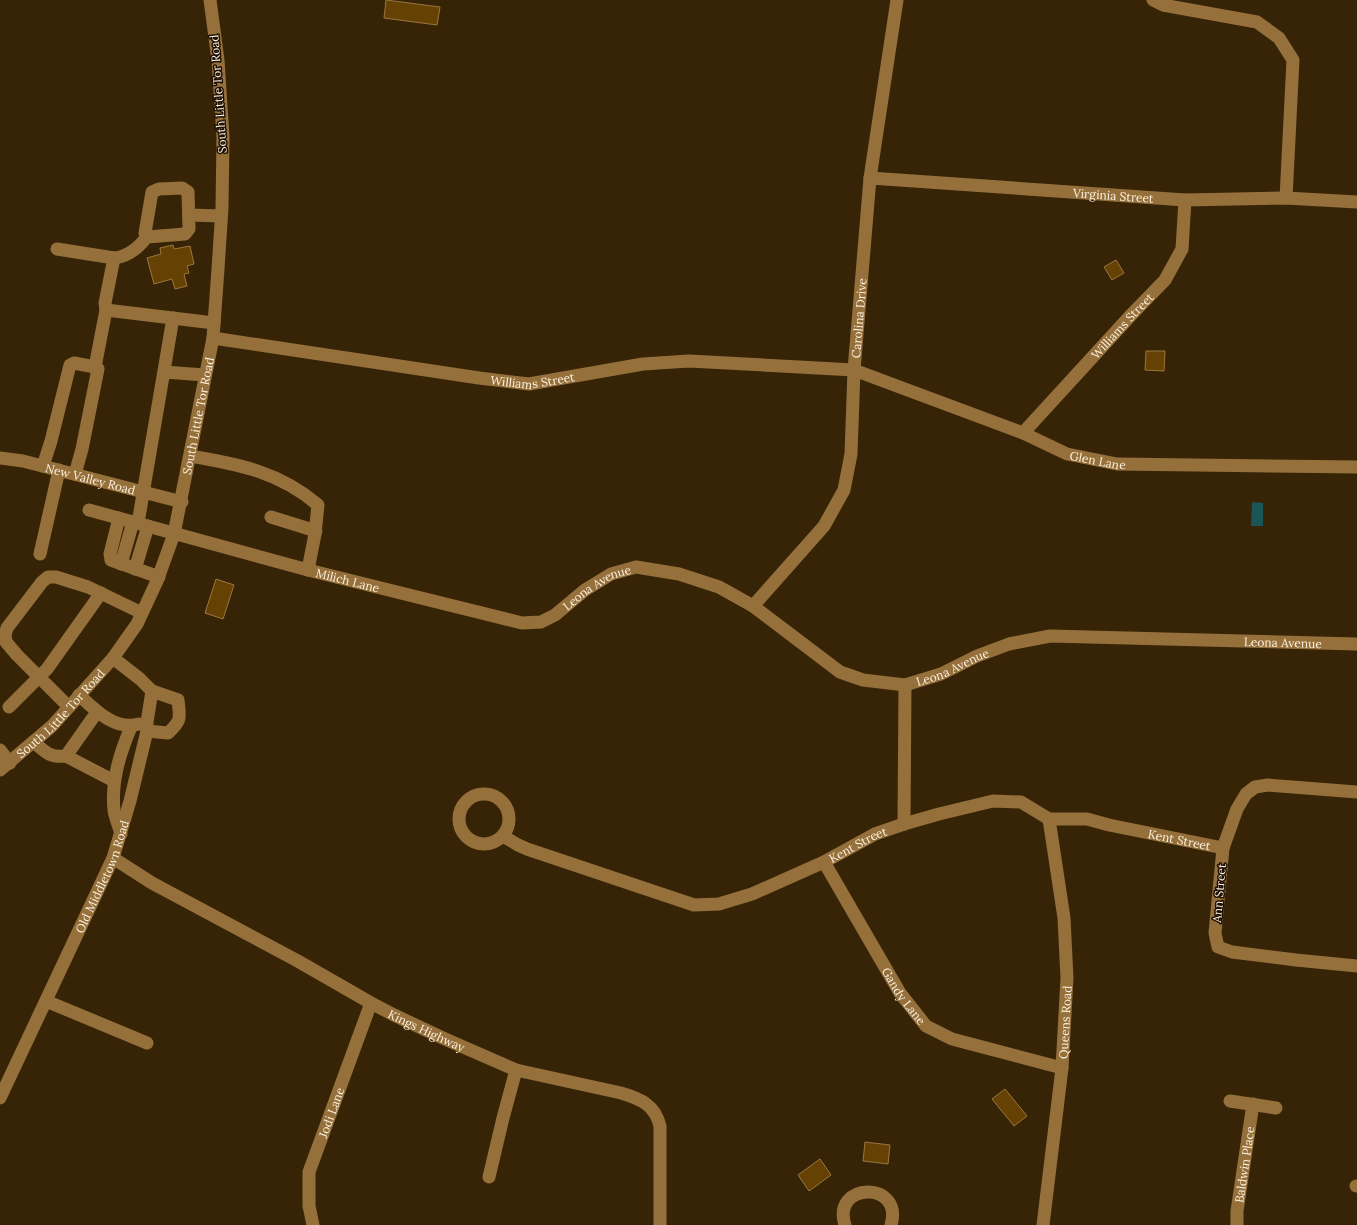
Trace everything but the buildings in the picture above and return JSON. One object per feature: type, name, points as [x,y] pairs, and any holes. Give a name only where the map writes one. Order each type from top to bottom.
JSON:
[{"type":"street","name":"South Little Tor Road","points":[[5,766],[52,726],[112,658],[137,624],[159,577],[174,534],[182,502],[213,338],[221,216],[223,137],[218,60],[210,0]]},
{"type":"street","name":"Carolina Drive","points":[[754,606],[824,526],[844,490],[851,454],[854,370],[870,178],[897,0]]},
{"type":"street","points":[[1153,0],[1163,5],[1257,22],[1279,38],[1293,60],[1286,198]]},
{"type":"street","name":"Virginia Street","points":[[870,178],[1185,200],[1286,198],[1357,202]]},
{"type":"street","points":[[57,249],[121,258],[140,246],[147,237],[185,234],[189,229],[188,192],[182,188],[159,189],[152,192],[145,233],[147,237]]},
{"type":"street","name":"Williams Street","points":[[1022,433],[1165,280],[1182,249],[1185,200]]},
{"type":"street","points":[[189,215],[221,216]]},
{"type":"street","points":[[76,474],[98,369],[95,367],[114,258]]},
{"type":"street","points":[[106,310],[214,323]]},
{"type":"street","points":[[135,569],[144,492],[173,318]]},
{"type":"street","name":"Williams Street","points":[[213,338],[479,378],[529,384],[643,364],[690,361],[854,370]]},
{"type":"street","points":[[43,466],[70,365],[74,363],[95,367]]},
{"type":"street","name":"Glen Lane","points":[[854,370],[1022,433],[1067,454],[1117,464],[1357,467]]},
{"type":"street","points":[[164,372],[205,375]]},
{"type":"street","points":[[190,456],[231,462],[271,475],[306,495],[318,505],[316,531],[308,570]]},
{"type":"street","name":"New Valley Road","points":[[0,458],[23,461],[182,502]]},
{"type":"street","points":[[40,554],[59,470]]},
{"type":"street","name":"Milich Lane","points":[[89,510],[308,570],[522,623]]},
{"type":"street","points":[[271,517],[316,531]]},
{"type":"street","points":[[119,518],[110,557],[111,560],[159,577]]},
{"type":"street","points":[[121,564],[140,524]]},
{"type":"street","name":"Leona Avenue","points":[[522,623],[541,622],[555,615],[585,590],[611,574],[636,567],[679,574],[719,587],[754,606],[840,672],[863,680],[905,685],[941,674],[977,656],[1009,644],[1050,636],[1357,644]]},
{"type":"street","points":[[69,706],[17,655],[6,642],[5,635],[7,628],[42,582],[48,577],[56,577],[88,587],[142,613]]},
{"type":"street","points":[[9,707],[47,669],[101,593]]},
{"type":"street","points":[[80,695],[97,712],[115,723],[131,727],[147,727],[168,733],[178,724],[180,716],[178,700],[152,691],[112,658]]},
{"type":"street","points":[[904,824],[905,685]]},
{"type":"street","name":"Old Middletown Road","points":[[0,1098],[113,858],[121,834],[147,727],[152,691]]},
{"type":"street","points":[[66,756],[97,712]]},
{"type":"street","points":[[121,834],[114,811],[114,781],[122,750],[131,727]]},
{"type":"street","points":[[34,742],[48,755],[59,757],[66,756],[114,781]]},
{"type":"street","points":[[0,750],[5,766]]},
{"type":"street","name":"Ann Street","points":[[1357,792],[1268,785],[1255,787],[1246,794],[1237,809],[1223,848],[1215,933],[1218,946],[1232,952],[1357,966]]},
{"type":"street","name":"Kent Street","points":[[503,836],[527,849],[694,905],[720,904],[752,894],[824,862],[875,834],[904,824],[992,802],[1021,802],[1049,819],[1087,819],[1109,825],[1223,848]]},
{"type":"street","name":"Queens Road","points":[[1043,1225],[1062,1068],[1067,978],[1064,918],[1049,819]]},
{"type":"street","name":"Kings Highway","points":[[113,858],[152,883],[296,960],[371,1003],[445,1039],[516,1070],[629,1095],[652,1108],[657,1116],[660,1131],[660,1225]]},
{"type":"street","name":"Gandy Lane","points":[[824,862],[900,993],[926,1026],[952,1039],[1062,1068]]},
{"type":"street","points":[[46,1000],[147,1043]]},
{"type":"street","name":"Jodi Lane","points":[[313,1225],[309,1206],[309,1172],[371,1003]]},
{"type":"street","points":[[489,1177],[516,1070]]},
{"type":"street","points":[[1230,1101],[1276,1108]]},
{"type":"street","name":"Baldwin Place","points":[[1237,1225],[1237,1211],[1253,1104]]},
{"type":"street","points":[[845,1225],[843,1213],[848,1200],[859,1193],[868,1191],[878,1193],[888,1201],[893,1213],[891,1225]]},
{"type":"water","points":[[1252,502],[1263,503],[1263,526],[1251,526]]}]
